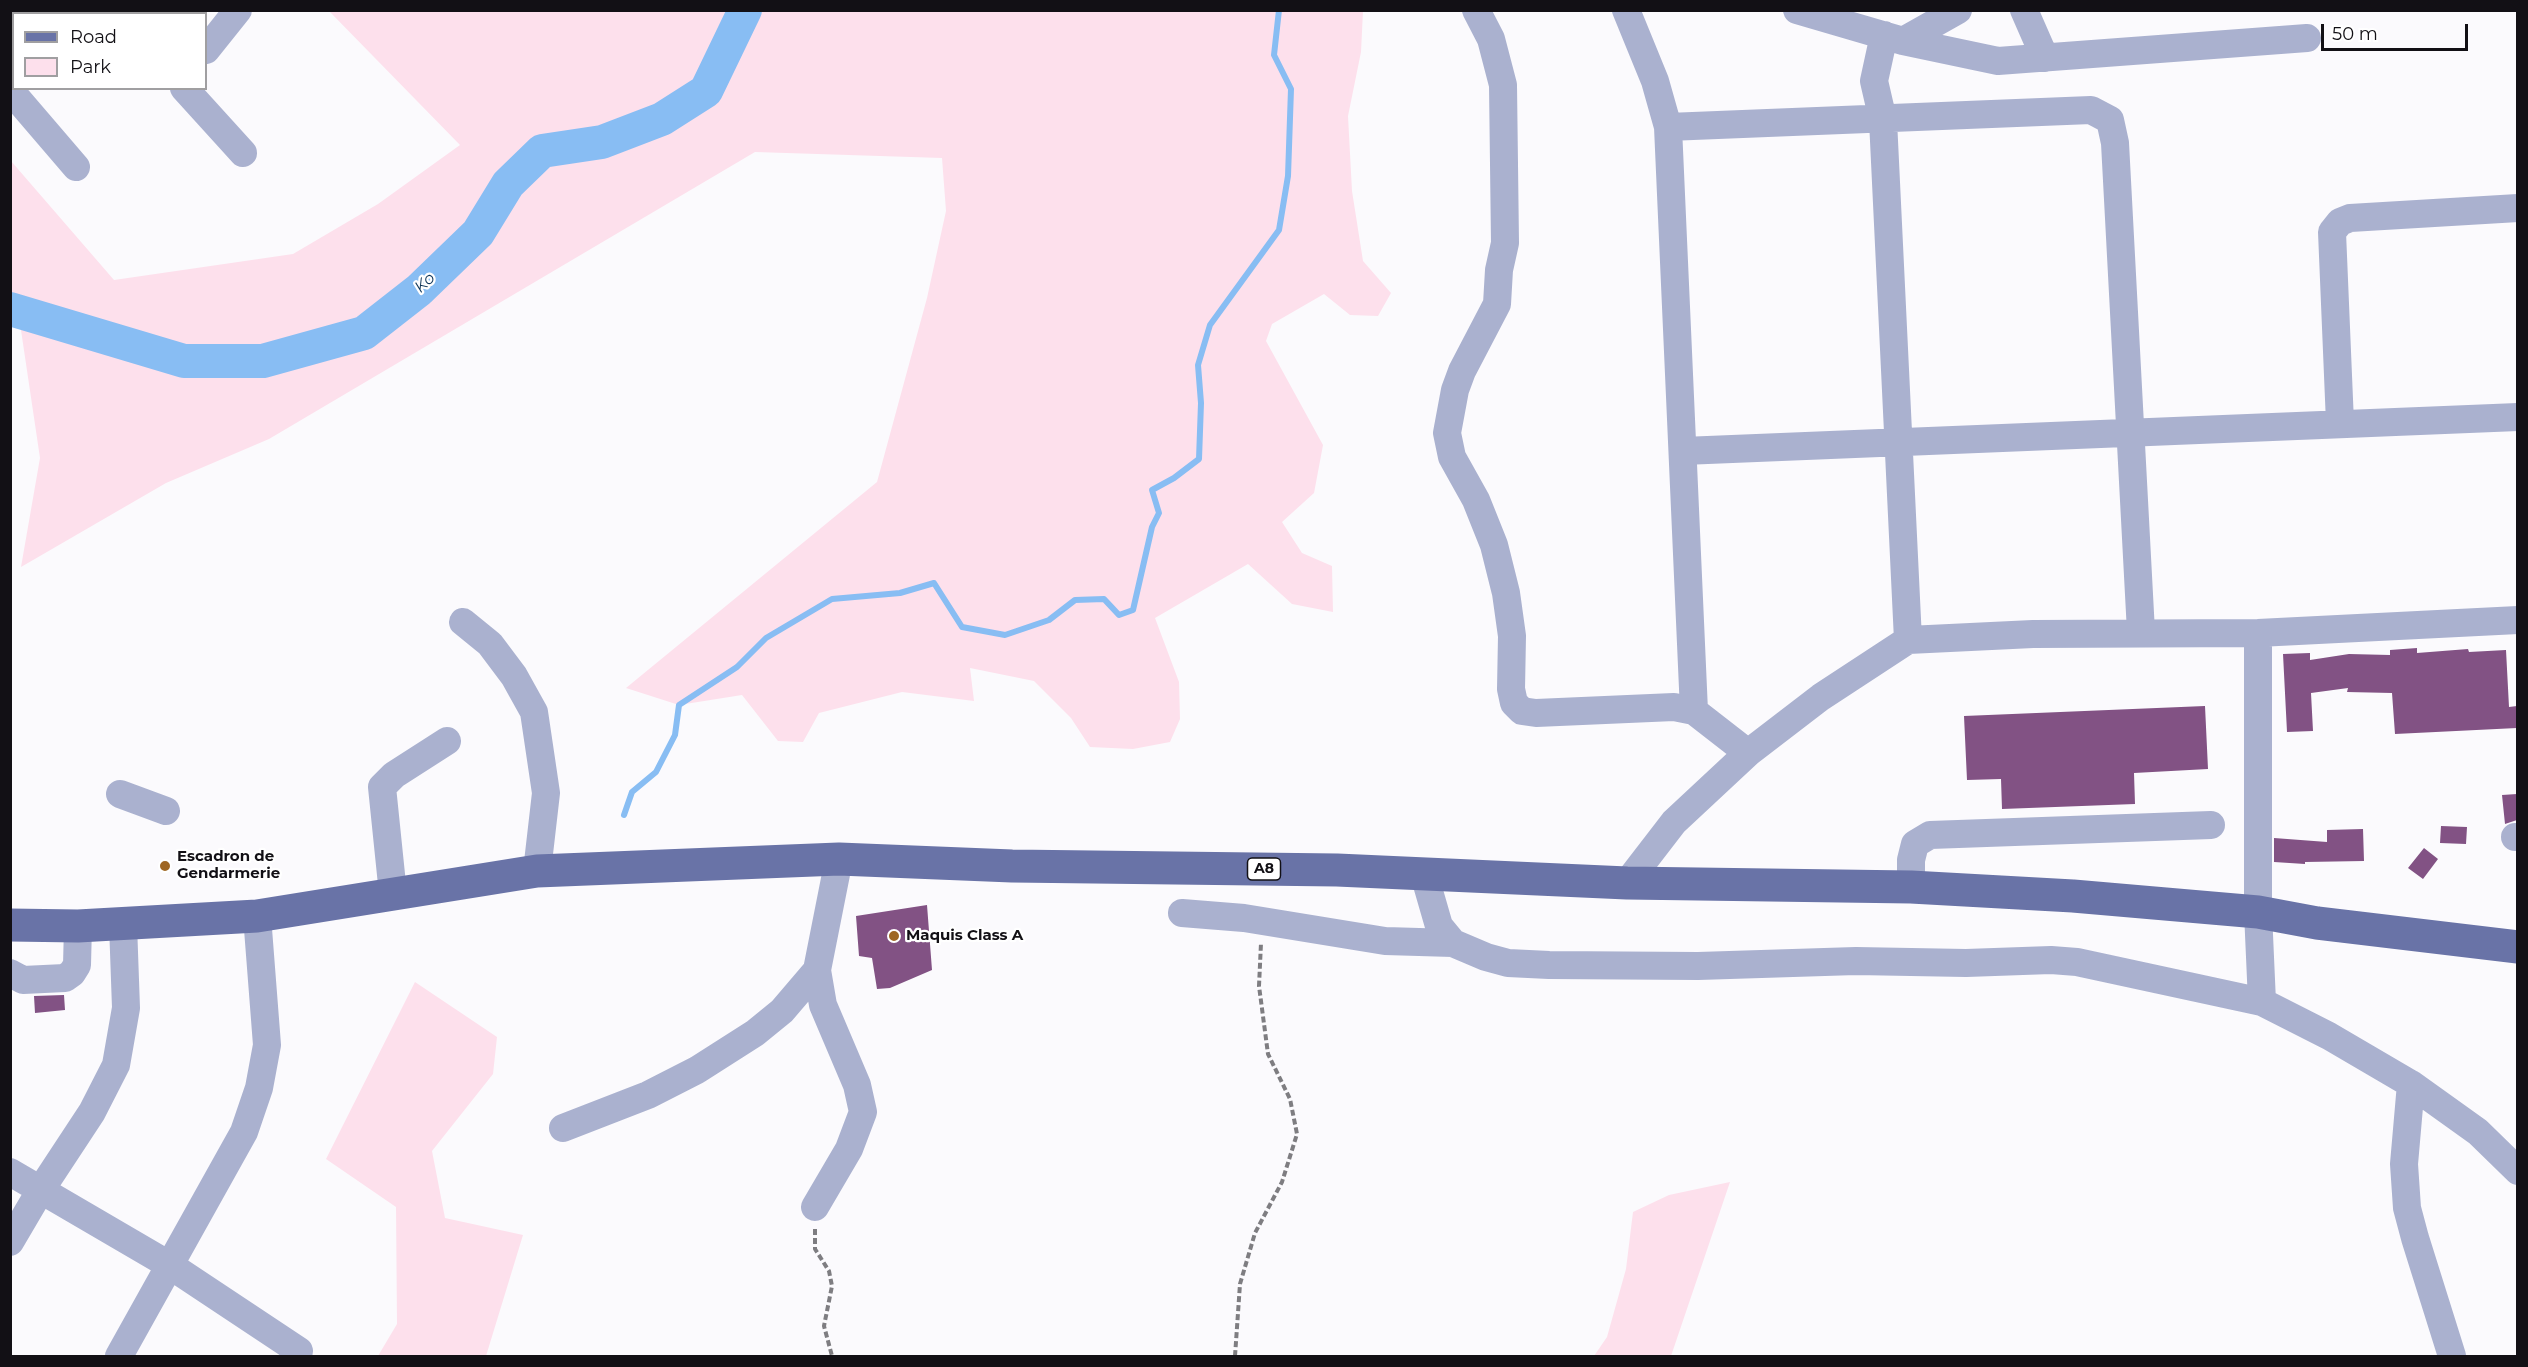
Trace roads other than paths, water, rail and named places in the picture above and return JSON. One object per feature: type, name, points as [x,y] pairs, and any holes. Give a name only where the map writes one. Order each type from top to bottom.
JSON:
[{"type":"main road","name":"A8","points":[[10,925],[78,926],[257,916],[537,871],[839,859],[1012,866],[1911,887],[2073,896],[2258,912],[2317,923],[2517,947]]},
{"type":"street","points":[[207,49],[238,10]]},
{"type":"street","points":[[1476,10],[1491,39],[1503,85],[1505,106],[1502,158],[1505,230],[1498,270],[1497,304],[1462,371],[1455,390],[1447,433],[1452,457],[1476,500],[1494,544],[1504,584],[1512,636],[1511,689],[1514,703],[1522,711],[1536,713],[1674,706],[1694,711],[1748,753]]},
{"type":"street","points":[[1626,10],[1655,81],[1668,127],[1694,711]]},
{"type":"street","points":[[1797,10],[1894,38],[1998,61],[2307,38]]},
{"type":"street","points":[[1908,640],[1883,120],[1874,81],[1894,38],[1959,10]]},
{"type":"street","points":[[2024,10],[2045,58]]},
{"type":"street","points":[[10,90],[76,167]]},
{"type":"street","points":[[186,90],[243,153]]},
{"type":"street","points":[[1668,127],[2091,110],[2110,120],[2115,143],[2141,632]]},
{"type":"street","points":[[2340,423],[2332,232],[2340,222],[2350,218],[2517,208]]},
{"type":"street","points":[[1683,451],[2131,435],[2340,423],[2517,417]]},
{"type":"street","points":[[1627,882],[1674,822],[1748,753],[1821,697],[1908,640],[2033,634],[2258,633],[2517,620]]},
{"type":"street","points":[[463,622],[490,644],[514,676],[534,712],[542,748],[546,793],[537,871]]},
{"type":"street","points":[[2258,633],[2258,912],[2262,1002]]},
{"type":"street","points":[[393,894],[382,787],[394,775],[447,741]]},
{"type":"street","points":[[120,794],[166,811]]},
{"type":"street","points":[[1911,887],[1911,860],[1915,843],[1930,835],[2211,825]]},
{"type":"street","points":[[815,1208],[849,1149],[863,1112],[857,1085],[823,1005],[817,970],[839,859]]},
{"type":"street","points":[[1424,874],[1439,926],[1454,943]]},
{"type":"street","points":[[1182,913],[1261,922],[1385,941],[1454,943],[1486,957],[1508,963],[1698,966],[1856,961],[1966,963],[2051,960],[2077,962],[2262,1002],[2329,1035],[2411,1084],[2478,1132],[2517,1171]]},
{"type":"street","points":[[119,1356],[244,1132],[259,1088],[267,1044],[257,916]]},
{"type":"street","points":[[10,1242],[40,1191],[92,1112],[116,1065],[126,1008],[123,924]]},
{"type":"street","points":[[10,973],[23,981],[65,978],[72,973],[77,964],[78,926]]},
{"type":"street","points":[[563,1128],[648,1095],[726,1053],[782,1011],[817,970]]},
{"type":"street","points":[[2411,1084],[2404,1164],[2407,1208],[2452,1356]]},
{"type":"street","points":[[10,1172],[171,1266],[299,1351]]},
{"type":"waterway","name":"Ko","points":[[10,309],[184,361],[263,361],[364,333],[419,290],[478,233],[508,184],[542,151],[602,142],[662,119],[706,91],[745,10]]},
{"type":"waterway","points":[[624,815],[632,792],[656,772],[675,735],[679,705],[737,667],[766,638],[832,599],[900,593],[934,583],[962,627],[1005,635],[1049,620],[1075,600],[1104,599],[1119,615],[1133,610],[1152,527],[1159,513],[1152,490],[1174,478],[1199,459],[1201,403],[1198,365],[1210,325],[1279,230],[1288,176],[1291,89],[1274,55],[1279,10]]},
{"type":"place","name":"Escadron de Gendarmerie","points":[[165,866]]},
{"type":"place","name":"Maquis Class A","points":[[894,936]]}]
